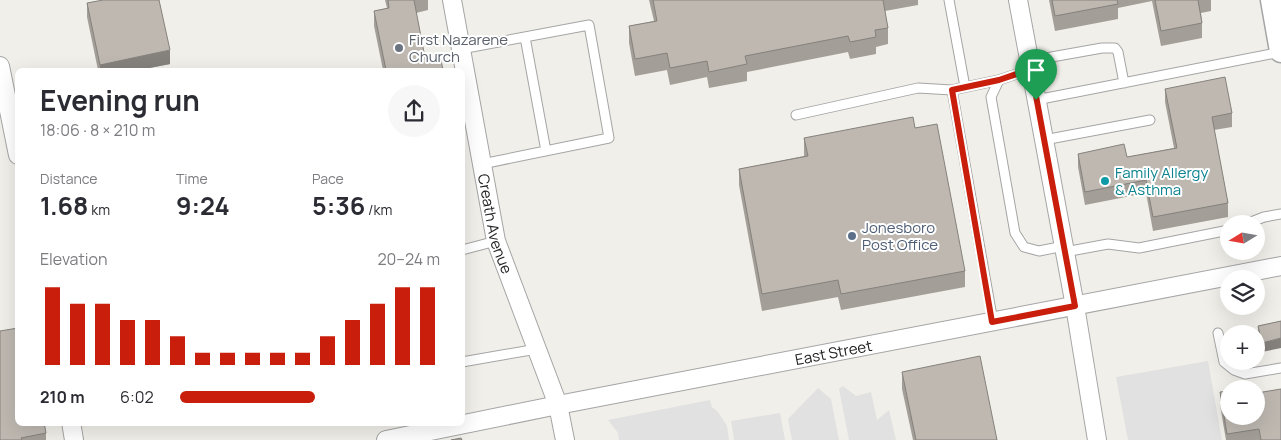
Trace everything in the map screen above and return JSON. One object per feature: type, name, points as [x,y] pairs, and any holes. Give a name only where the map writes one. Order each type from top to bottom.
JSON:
[{"type":"street","name":"Creath Avenue","points":[[452,0],[464,68]]},
{"type":"street","points":[[1018,0],[1065,249],[1097,440]]},
{"type":"street","points":[[1276,12],[1281,51]]},
{"type":"street","points":[[0,66],[15,140]]},
{"type":"street","name":"Creath Avenue","points":[[465,71],[496,241],[558,405],[565,440]]},
{"type":"street","name":"East Street","points":[[465,424],[1281,266]]},
{"type":"street","points":[[71,426],[74,440]]},
{"type":"street","name":"East Street","points":[[386,440],[455,426]]},
{"type":"lane","points":[[949,0],[965,87]]},
{"type":"lane","points":[[461,49],[589,25],[609,138],[482,164]]},
{"type":"lane","points":[[525,37],[546,151]]},
{"type":"lane","points":[[796,115],[918,88],[952,90],[999,80],[1030,65],[1102,48],[1115,48],[1118,52],[1124,83]]},
{"type":"lane","points":[[1036,100],[1281,51]]},
{"type":"lane","points":[[999,80],[991,97],[1015,233],[1024,247],[1039,251],[1108,244],[1140,248],[1220,232]]},
{"type":"lane","points":[[952,90],[992,322]]},
{"type":"lane","points":[[1044,140],[1150,120]]},
{"type":"lane","points":[[1265,217],[1281,214]]},
{"type":"lane","points":[[465,249],[496,241]]},
{"type":"lane","points":[[1218,333],[1224,362],[1234,370],[1245,374],[1281,368]]},
{"type":"lane","points":[[465,361],[537,349]]},
{"type":"shaded area","points":[[1208,361],[1222,440],[1128,440],[1116,377]]},
{"type":"shaded area","points":[[843,386],[856,396],[871,392],[877,420],[889,410],[896,440],[849,440],[839,389]]},
{"type":"shaded area","points":[[818,388],[831,399],[839,440],[792,440],[788,419]]},
{"type":"shaded area","points":[[710,400],[712,407],[718,412],[727,426],[729,440],[619,440],[618,433],[608,420]]},
{"type":"shaded area","points":[[780,413],[785,440],[734,440],[731,421]]},
{"type":"building","points":[[103,0],[159,0],[170,50],[100,65],[87,3]]},
{"type":"building","name":"First Nazarene Church","points":[[388,0],[414,0],[426,63],[441,60],[443,68],[386,68],[374,11],[389,8]]},
{"type":"building","points":[[653,0],[883,0],[888,28],[875,30],[876,37],[850,42],[848,36],[745,56],[747,64],[709,72],[707,61],[670,68],[667,53],[635,59],[629,26],[657,21]]},
{"type":"building","points":[[1052,0],[1117,0],[1118,4],[1055,16]]},
{"type":"building","points":[[1155,0],[1198,0],[1202,23],[1161,31]]},
{"type":"building","points":[[1225,77],[1232,113],[1212,117],[1228,203],[1153,217],[1146,180],[1085,192],[1078,154],[1124,144],[1127,157],[1177,148],[1165,89]]},
{"type":"building","name":"Jonesboro Post Office","points":[[913,117],[915,128],[937,124],[965,271],[841,294],[838,280],[762,294],[739,169],[808,156],[804,138]]},
{"type":"building","points":[[1281,321],[1281,338],[1265,342],[1265,325],[1263,325]]},
{"type":"building","points":[[15,328],[15,426],[45,426],[46,433],[21,438],[22,440],[0,440],[0,331]]},
{"type":"building","points":[[980,356],[997,440],[916,440],[902,372]]},
{"type":"building","points":[[1281,389],[1281,440],[1261,440],[1259,429],[1227,434],[1226,425],[1265,425],[1265,392]]},
{"type":"place","name":"First Nazarene Church","points":[[399,48]]},
{"type":"place","name":"Family Allergy & Asthma","points":[[1105,181]]},
{"type":"place","name":"Jonesboro Post Office","points":[[852,236]]},
{"type":"route","points":[[1031,69],[1036,100],[1075,306],[992,322],[952,90],[999,80],[1031,69]]}]
